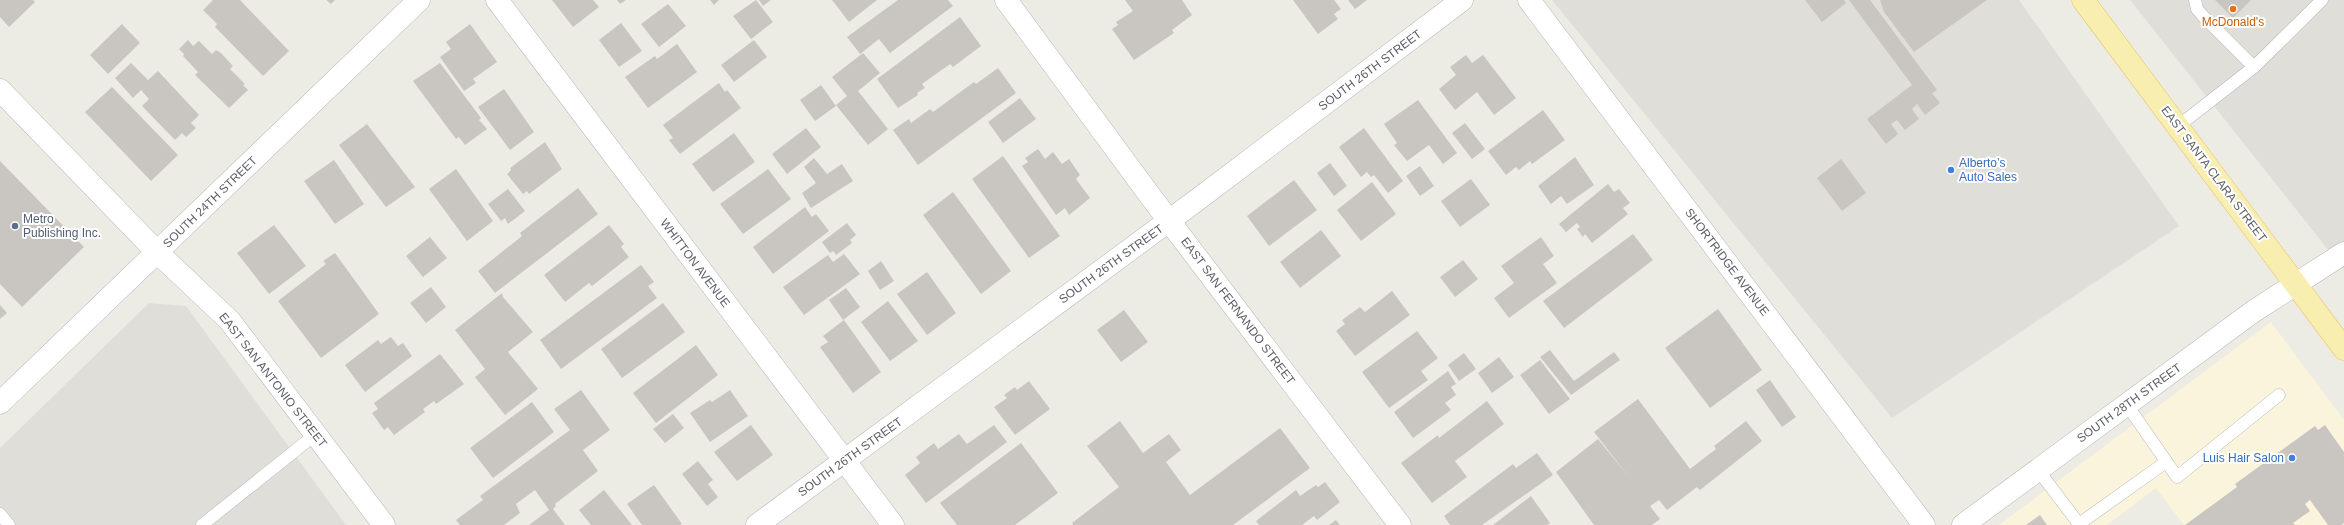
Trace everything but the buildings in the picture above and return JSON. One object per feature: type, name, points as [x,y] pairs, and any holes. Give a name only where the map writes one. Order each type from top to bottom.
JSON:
[{"type":"main road","name":"EAST SANTA CLARA STREET","points":[[2090,3],[2177,127],[2296,282],[2344,348]]},
{"type":"street","name":"SOUTH 24TH STREET","points":[[0,403],[419,0]]},
{"type":"street","name":"WHITTON AVENUE","points":[[497,0],[893,525]]},
{"type":"street","name":"EAST SAN FERNANDO STREET","points":[[1006,0],[1170,221],[1400,525]]},
{"type":"street","name":"SOUTH 26TH STREET","points":[[757,525],[1170,221],[1462,0]]},
{"type":"street","name":"SHORTRIDGE AVENUE","points":[[1529,0],[1924,525]]},
{"type":"street","name":"EAST SAN ANTONIO STREET","points":[[0,90],[158,252],[230,321],[384,525]]},
{"type":"street","name":"SOUTH 28TH STREET","points":[[1964,525],[2296,282],[2344,253]]},
{"type":"lane","points":[[2195,0],[2197,9],[2254,67]]},
{"type":"lane","points":[[2177,127],[2254,67],[2322,0]]},
{"type":"lane","points":[[2127,405],[2177,477],[2280,395]]},
{"type":"lane","points":[[202,525],[316,434]]},
{"type":"lane","points":[[2038,470],[2079,524],[2166,462]]},
{"type":"lane","points":[[0,514],[9,525]]},
{"type":"shaded area","points":[[1552,0],[2019,0],[2179,226],[1892,418]]},
{"type":"shaded area","points":[[2130,0],[2344,0],[2344,270]]},
{"type":"shaded area","points":[[149,303],[186,306],[346,525],[0,525],[0,448]]},
{"type":"shaded area","points":[[2271,322],[2344,420],[2344,525],[2184,525],[2156,488],[2107,525],[1999,525]]},
{"type":"place","name":"McDonald's","points":[[2233,9]]},
{"type":"place","name":"Alberto’s Auto Sales","points":[[1951,170]]},
{"type":"place","name":"Metro Publishing Inc.","points":[[15,226]]},
{"type":"place","name":"Luis Hair Salon","points":[[2292,458]]}]
